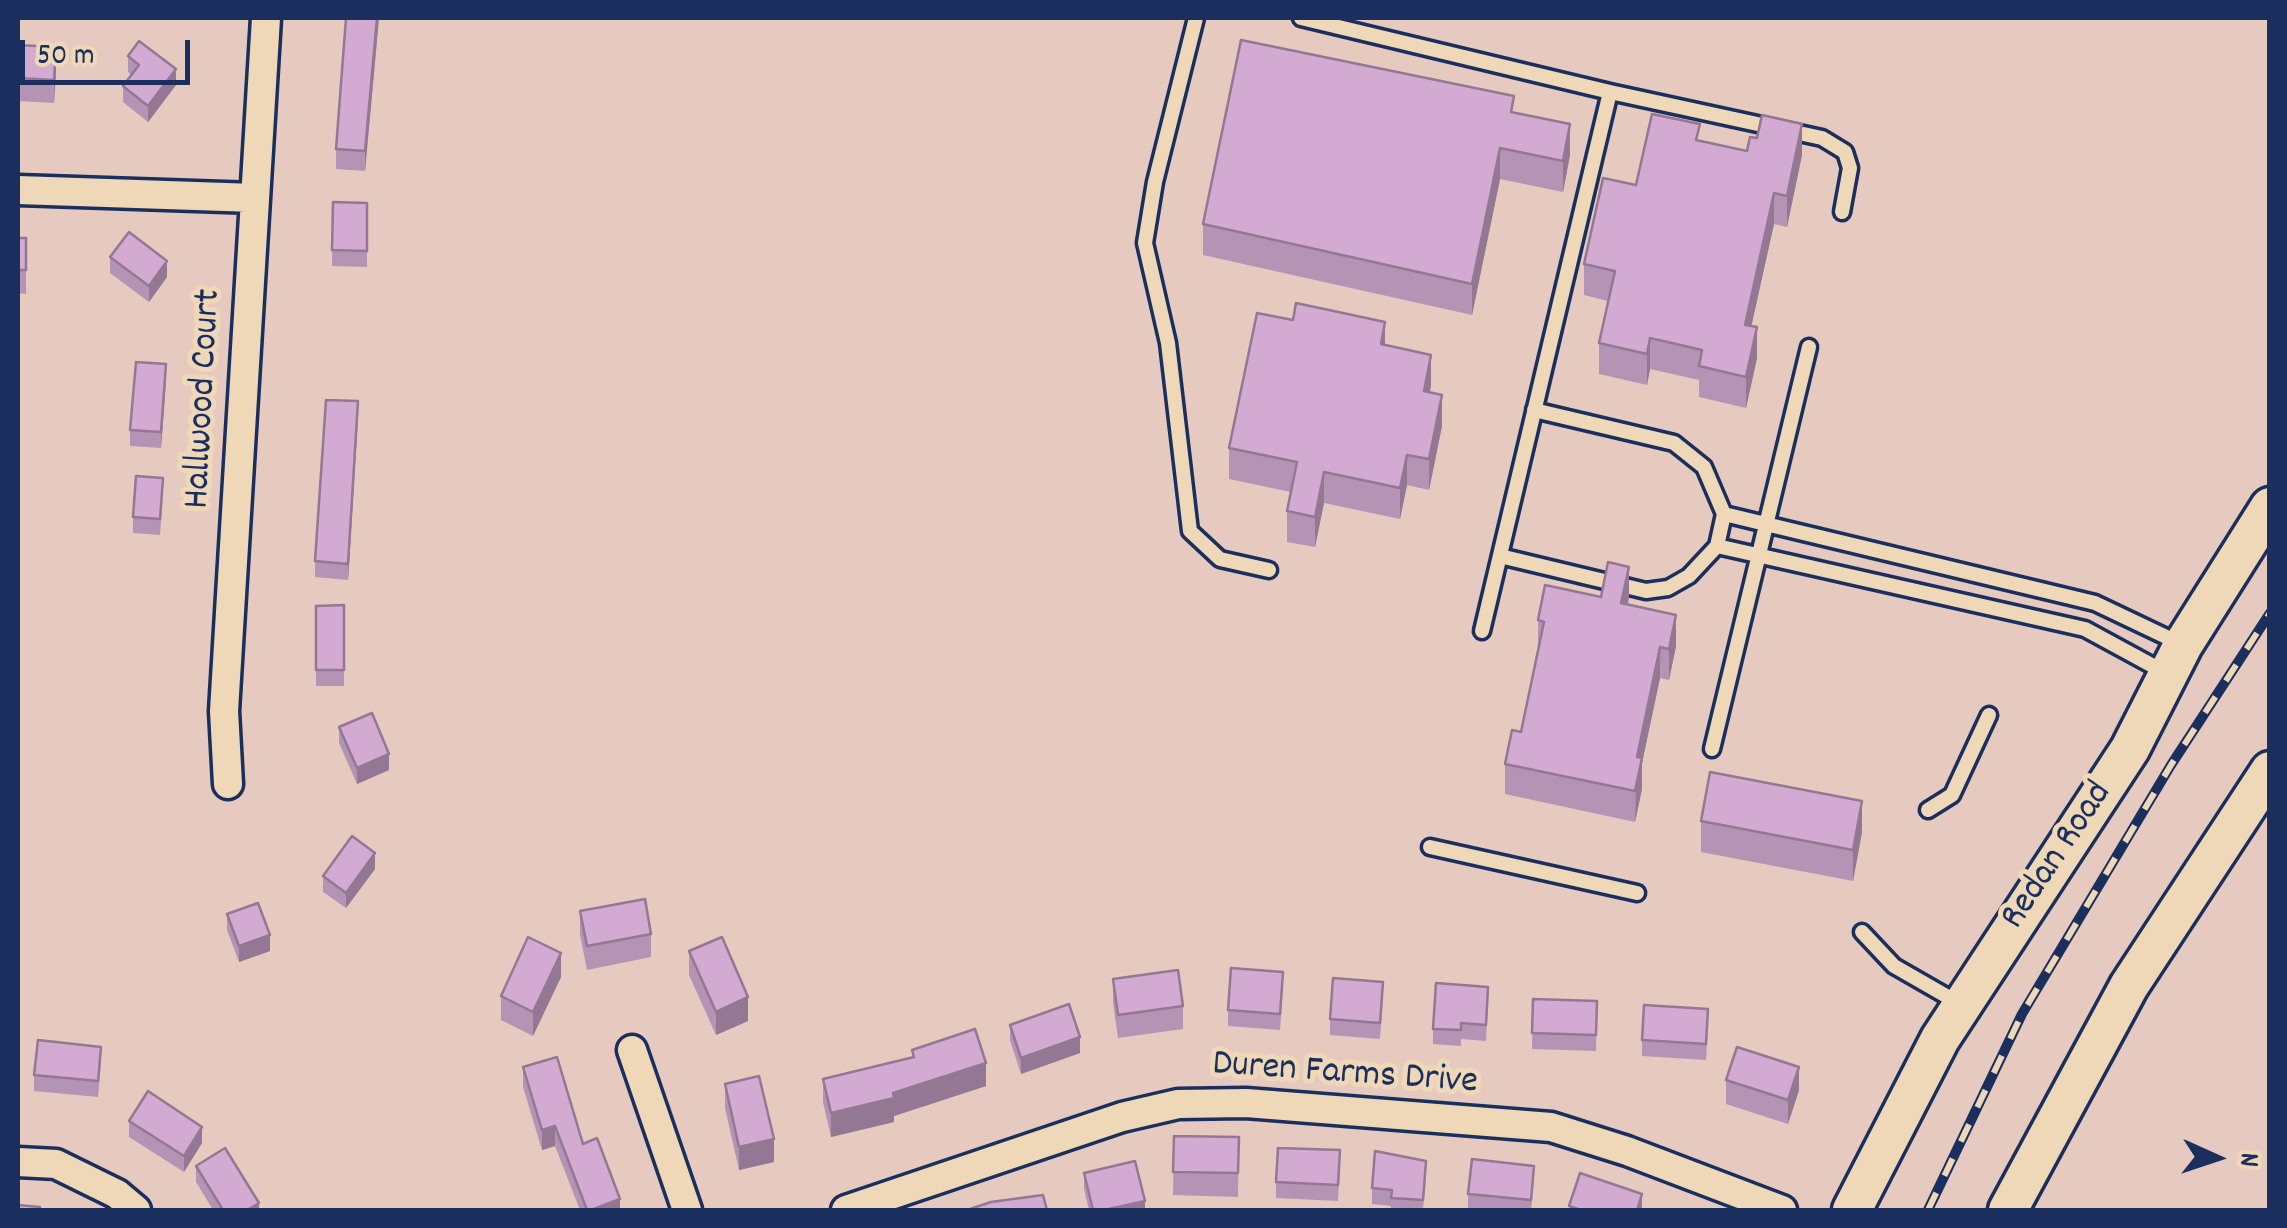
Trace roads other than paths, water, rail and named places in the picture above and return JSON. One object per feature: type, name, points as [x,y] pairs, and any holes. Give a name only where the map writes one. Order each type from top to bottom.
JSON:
[{"type":"main road","name":"Redan Road","points":[[1852,1210],[1962,1005],[2130,750],[2175,659],[2270,506]]},
{"type":"main road","points":[[2008,1210],[2129,986],[2270,771]]},
{"type":"street","name":"Hallwood Court","points":[[228,784],[224,711],[266,18]]},
{"type":"street","points":[[18,190],[255,198]]},
{"type":"street","points":[[632,1050],[687,1210]]},
{"type":"street","name":"Duren Farms Drive","points":[[846,1210],[1122,1117],[1178,1104],[1246,1103],[1551,1127],[1628,1150],[1782,1210]]},
{"type":"street","points":[[18,1162],[56,1164],[117,1194],[136,1210]]},
{"type":"lane","points":[[1196,18],[1155,182],[1145,243],[1168,344],[1190,532],[1220,559],[1268,570]]},
{"type":"lane","points":[[1301,18],[1822,138],[1845,152],[1850,168],[1842,212]]},
{"type":"lane","points":[[1482,630],[1610,92]]},
{"type":"lane","points":[[1712,749],[1809,346]]},
{"type":"lane","points":[[1500,556],[1646,590],[1668,588],[1689,576],[1717,546],[1724,514],[1704,466],[1674,443],[1534,410]]},
{"type":"lane","points":[[1724,514],[2095,603],[2175,659]]},
{"type":"lane","points":[[1717,546],[2085,629],[2175,659]]},
{"type":"lane","points":[[2085,629],[2095,603]]},
{"type":"lane","points":[[1928,810],[1952,795],[1988,715]]},
{"type":"lane","points":[[1430,847],[1637,893]]},
{"type":"lane","points":[[1862,932],[1894,966],[1962,1005]]},
{"type":"railway","points":[[1928,1210],[2022,1014],[2171,765],[2270,613]]}]
